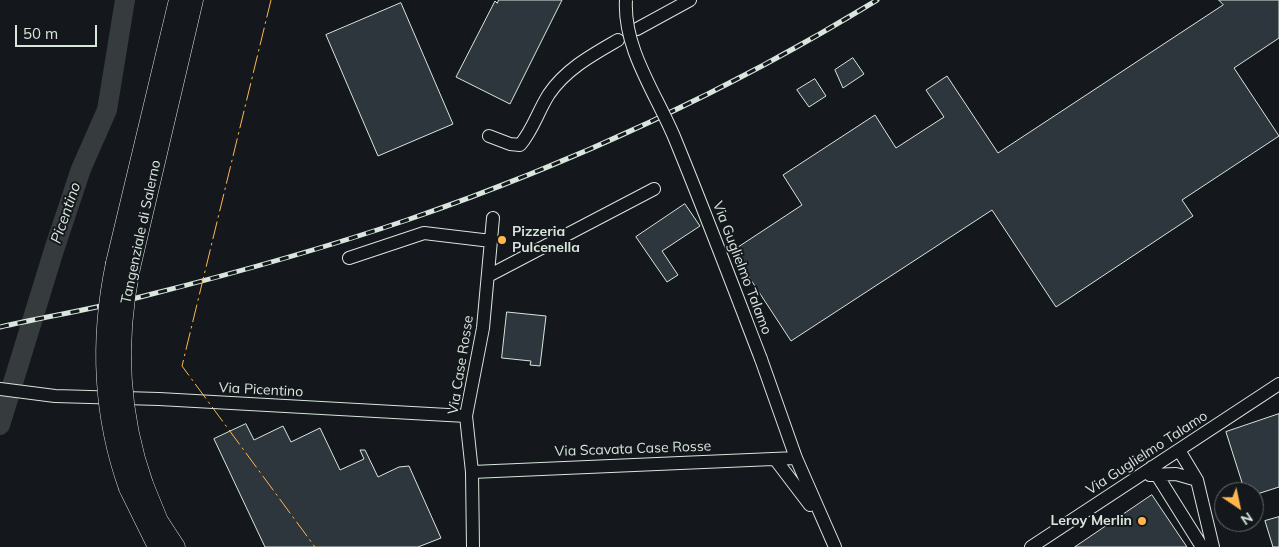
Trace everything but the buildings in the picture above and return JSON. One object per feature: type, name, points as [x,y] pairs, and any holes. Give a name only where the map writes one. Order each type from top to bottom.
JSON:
[{"type":"highway","name":"Tangenziale di Salerno","points":[[123,266],[178,0]]},
{"type":"highway","name":"Tangenziale di Salerno","points":[[176,547],[136,486],[114,443],[104,364],[109,298],[123,266],[194,0]]},
{"type":"highway","name":"Tangenziale di Salerno","points":[[136,486],[156,547]]},
{"type":"street","name":"Via Guglielmo Talamo","points":[[626,0],[626,24],[638,59],[681,155],[761,360],[796,458],[835,547]]},
{"type":"street","points":[[637,29],[690,0]]},
{"type":"street","points":[[489,136],[510,144],[520,144],[527,137],[549,94],[567,73],[576,64],[618,40]]},
{"type":"street","points":[[488,276],[654,188]]},
{"type":"street","name":"Via Case Rosse","points":[[474,547],[472,472],[466,416],[483,328],[493,218]]},
{"type":"street","points":[[349,258],[424,233],[491,241]]},
{"type":"street","name":"Via Guglielmo Talamo","points":[[1031,547],[1127,484],[1154,470],[1179,450],[1279,384]]},
{"type":"street","name":"Via Picentino","points":[[0,389],[55,396],[159,399],[466,416]]},
{"type":"street","points":[[1179,450],[1198,480],[1213,547]]},
{"type":"street","name":"Via Scavata Case Rosse","points":[[472,472],[796,458]]},
{"type":"street","points":[[775,459],[823,522]]},
{"type":"street","points":[[1154,470],[1198,480]]},
{"type":"street","points":[[1154,470],[1202,547]]},
{"type":"waterway","name":"Picentino","points":[[0,425],[81,169],[107,110],[125,0]]},
{"type":"railway","points":[[0,327],[130,300],[246,269],[375,231],[468,198],[529,175],[648,123],[764,64],[877,0]]},
{"type":"power","points":[[271,0],[182,366],[315,547]]},
{"type":"place","name":"Pizzeria Pulcenella","points":[[502,240]]},
{"type":"place","name":"Leroy Merlin","points":[[1142,521]]}]
